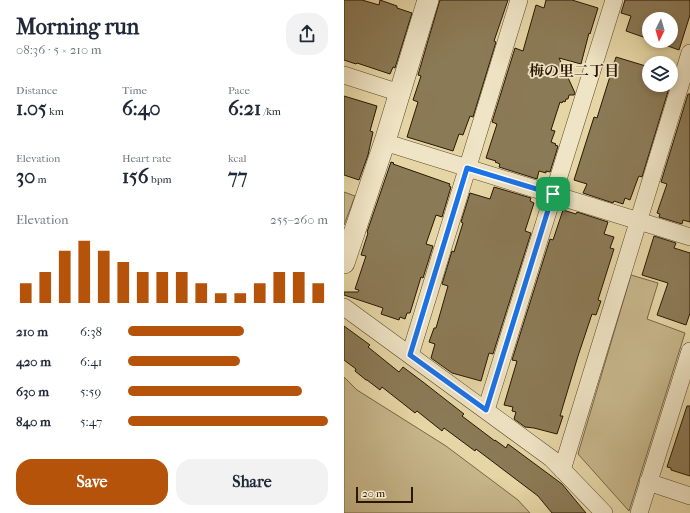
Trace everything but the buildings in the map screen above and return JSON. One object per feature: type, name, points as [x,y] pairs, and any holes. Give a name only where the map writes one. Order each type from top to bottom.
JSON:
[{"type":"street","points":[[344,263],[400,92],[428,0]]},
{"type":"street","points":[[410,355],[519,0]]},
{"type":"street","points":[[486,410],[614,0]]},
{"type":"street","points":[[562,470],[690,53]]},
{"type":"street","points":[[344,74],[400,92]]},
{"type":"street","points":[[384,142],[690,237]]},
{"type":"street","points":[[344,307],[552,459],[604,513]]},
{"type":"street","points":[[639,513],[648,482],[684,392],[690,351]]},
{"type":"street","points":[[648,482],[690,496]]},
{"type":"shaded area","points":[[344,192],[355,196],[344,225]]},
{"type":"shaded area","points":[[631,275],[658,283],[647,319],[685,333],[629,511],[578,454]]},
{"type":"shaded area","points":[[344,377],[357,390],[446,446],[518,500],[530,513],[344,513]]},
{"type":"district","name":"梅の里二丁目","points":[[574,71]]},
{"type":"route","points":[[467,168],[553,194],[486,410],[410,355],[467,168]]}]
